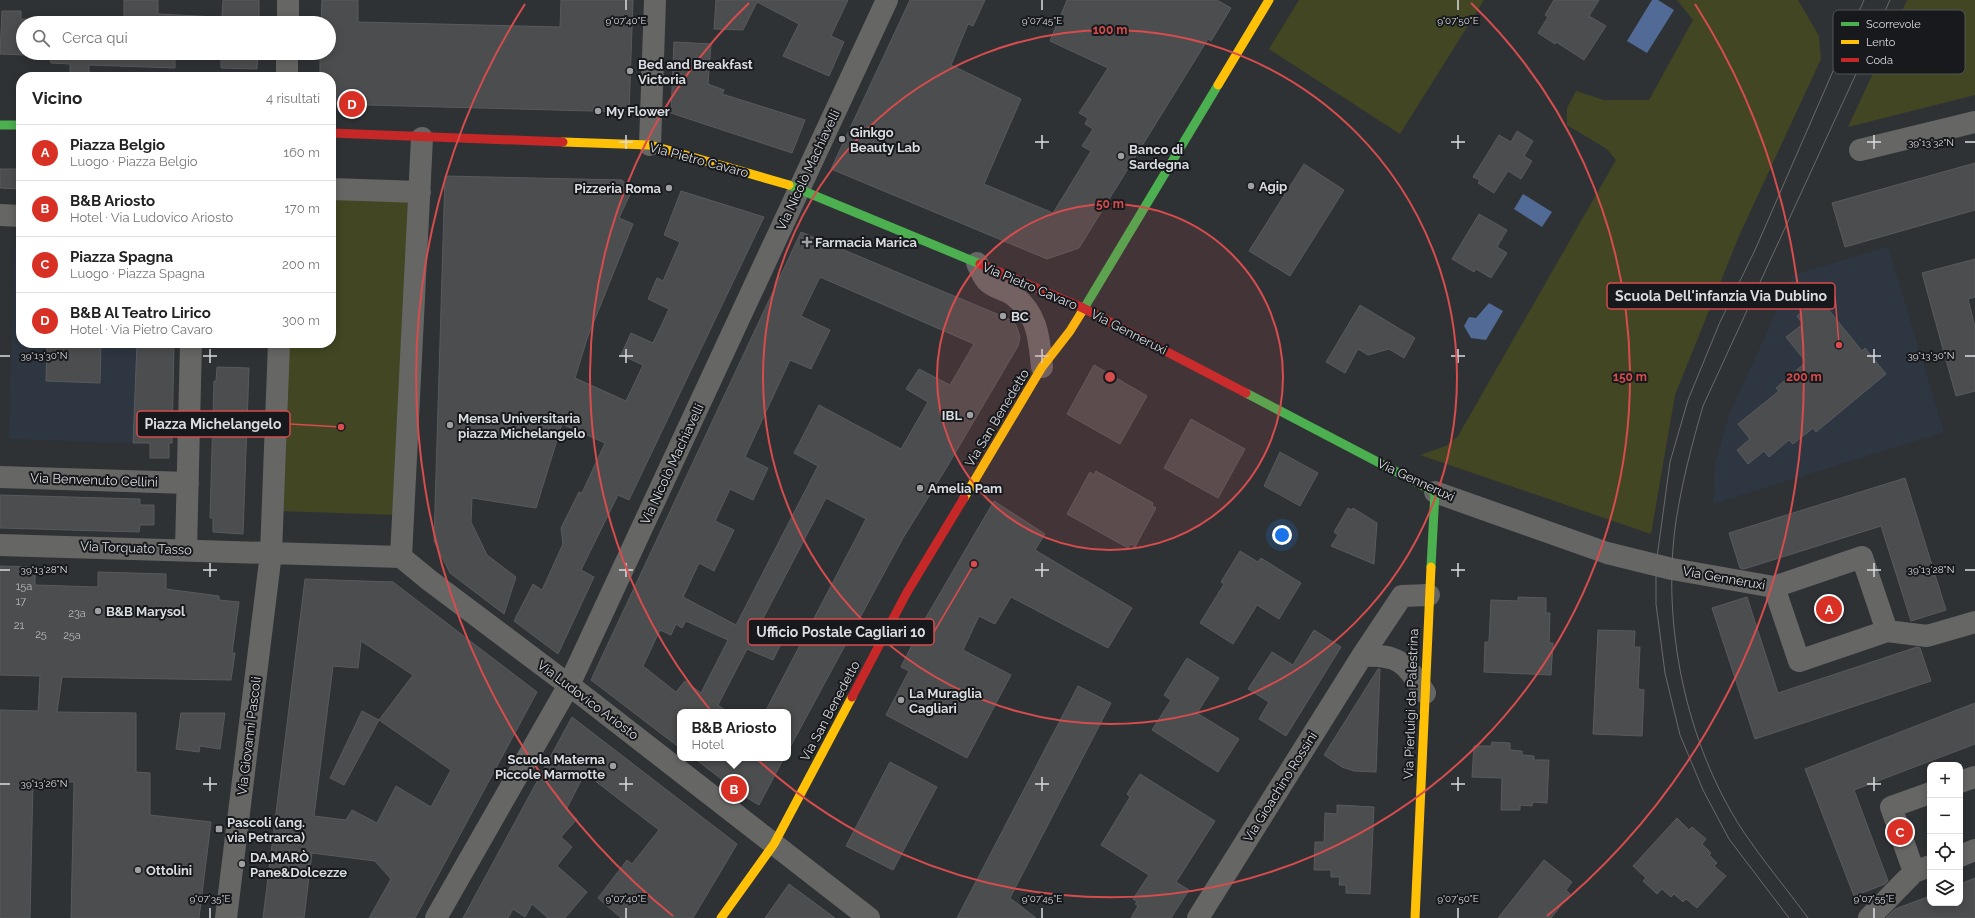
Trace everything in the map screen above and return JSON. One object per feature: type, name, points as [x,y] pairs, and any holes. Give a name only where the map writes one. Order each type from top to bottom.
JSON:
[{"type":"street","points":[[288,0],[288,16]]},
{"type":"street","points":[[650,144],[655,0]]},
{"type":"street","name":"Via Nicolò Machiavelli","points":[[436,918],[569,685],[887,0]]},
{"type":"street","name":"Via San Benedetto","points":[[721,918],[774,844],[906,594],[1042,367],[1070,331],[1263,2]]},
{"type":"street","points":[[287,60],[287,72]]},
{"type":"street","points":[[1860,150],[1975,122]]},
{"type":"street","points":[[0,125],[16,126]]},
{"type":"street","name":"Via Pietro Cavaro","points":[[336,133],[422,138],[650,144],[800,188],[1083,308]]},
{"type":"street","points":[[401,557],[422,138]]},
{"type":"street","points":[[336,189],[420,192]]},
{"type":"street","points":[[0,215],[16,216]]},
{"type":"street","name":"Via Pietro Cavaro","points":[[977,263],[988,282],[1012,294],[1022,303],[1034,320],[1038,332],[1042,367]]},
{"type":"street","name":"Via Genneruxi","points":[[1083,308],[1435,492],[1607,553],[1672,569],[1774,587]]},
{"type":"street","points":[[186,550],[191,348]]},
{"type":"street","name":"Via Giovanni Pascoli","points":[[226,918],[271,553],[279,348]]},
{"type":"street","name":"Via Benvenuto Cellini","points":[[0,476],[188,483]]},
{"type":"street","name":"Via Pierluigi da Palestrina","points":[[1415,918],[1435,492]]},
{"type":"street","name":"Via Torquato Tasso","points":[[0,545],[401,557]]},
{"type":"street","name":"Via Ludovico Ariosto","points":[[401,557],[428,580],[569,685],[869,918]]},
{"type":"street","points":[[1887,631],[1862,557],[1774,587],[1799,661],[1887,631],[1927,636],[1975,622]]},
{"type":"street","name":"Via Gioachino Rossini","points":[[1198,918],[1362,656],[1402,596],[1429,595]]},
{"type":"street","points":[[1362,656],[1377,655],[1396,658],[1412,673],[1425,693]]},
{"type":"street","points":[[1963,781],[1975,777]]},
{"type":"street","points":[[1868,918],[1922,869],[1891,807],[1927,794]]},
{"type":"street","points":[[1963,855],[1975,850]]},
{"type":"shaded area","points":[[16,243],[16,348],[137,348],[133,443],[9,439],[14,252]]},
{"type":"shaded area","points":[[1888,247],[1944,432],[1713,504],[1715,464],[1729,415],[1793,275]]},
{"type":"green space","points":[[1299,0],[1484,0],[1400,134],[1269,49]]},
{"type":"green space","points":[[1677,0],[1798,0],[1819,36],[1821,59],[1739,236],[1675,395],[1651,534],[1420,455],[1446,446],[1458,436],[1616,160],[1607,149],[1567,125],[1567,108],[1576,91],[1604,100],[1649,100],[1693,20]]},
{"type":"green space","points":[[1907,0],[1975,0],[1975,95],[1848,127],[1873,74],[1965,74],[1965,10],[1902,10]]},
{"type":"green space","points":[[336,197],[408,200],[398,515],[278,511],[284,348],[336,348]]},
{"type":"water","points":[[1652,0],[1658,0],[1674,10],[1647,53],[1627,41]]},
{"type":"water","points":[[1523,194],[1552,212],[1542,227],[1514,209]]},
{"type":"water","points":[[1489,303],[1503,311],[1486,340],[1471,338],[1464,326],[1469,317],[1476,318]]},
{"type":"building","points":[[124,0],[158,0],[158,14],[198,16],[124,16]]},
{"type":"building","points":[[223,0],[259,0],[259,16],[222,16]]},
{"type":"building","points":[[322,0],[358,0],[358,22],[560,27],[561,0],[633,0],[629,112],[336,104],[336,72],[320,72],[320,60],[336,60],[336,16],[321,16]]},
{"type":"building","points":[[716,0],[848,0],[831,36],[844,42],[829,76],[783,56],[799,24],[757,2],[743,30],[714,29]]},
{"type":"building","points":[[910,0],[985,0],[973,26],[968,24],[951,65],[1021,99],[984,184],[1053,213],[1091,151],[1082,146],[1093,129],[1085,124],[1088,118],[1079,113],[1108,68],[1050,41],[1067,0],[1217,0],[1231,8],[1211,41],[1208,39],[1079,248],[1047,259],[831,169]]},
{"type":"building","points":[[1554,0],[1599,0],[1589,16],[1606,26],[1584,60],[1556,42],[1555,44],[1538,33],[1548,17],[1545,15]]},
{"type":"building","points":[[2,11],[21,11],[21,16],[16,16],[16,55],[0,54]]},
{"type":"building","points":[[674,42],[711,44],[708,84],[724,90],[722,94],[805,120],[792,153],[671,113]]},
{"type":"building","points":[[50,60],[175,60],[175,68],[89,65],[89,72],[70,72],[70,64],[51,63]]},
{"type":"building","points":[[221,60],[258,60],[257,69],[221,68]]},
{"type":"building","points":[[1517,131],[1533,141],[1524,156],[1532,161],[1521,179],[1508,171],[1494,193],[1478,183],[1480,180],[1473,177],[1499,135],[1511,142]]},
{"type":"building","points":[[1975,163],[1975,210],[1845,247],[1832,203]]},
{"type":"building","points":[[1304,164],[1344,190],[1290,276],[1249,251]]},
{"type":"building","points":[[0,169],[16,169],[16,189],[0,188]]},
{"type":"building","points":[[445,176],[622,180],[632,190],[619,218],[633,224],[587,339],[575,378],[626,401],[643,365],[621,355],[631,333],[653,343],[669,309],[648,299],[657,278],[663,281],[680,242],[664,235],[681,191],[764,217],[629,500],[618,495],[581,570],[594,577],[558,654],[514,621],[533,584],[542,590],[563,544],[561,528],[579,492],[582,493],[605,443],[562,424],[536,508],[472,498],[471,522],[487,555],[516,577],[504,614],[450,573],[434,541]]},
{"type":"building","points":[[1479,214],[1507,230],[1497,247],[1507,253],[1491,278],[1476,269],[1474,272],[1452,259]]},
{"type":"building","points":[[801,232],[1009,319],[1016,325],[1020,337],[1018,346],[944,472],[903,538],[791,745],[791,709],[767,709],[866,519],[826,498],[755,634],[780,646],[773,660],[747,649],[718,705],[724,709],[677,709],[677,746],[591,680]],"holes":[[[820,277],[974,344],[950,385],[919,369],[906,389],[928,402],[901,449],[819,405],[794,453],[818,466],[736,625],[683,597],[699,563],[714,571],[734,530],[715,521],[730,489],[753,500],[768,468],[745,457],[790,360],[811,369],[830,330],[801,316]],[[686,621],[728,640],[701,693],[685,681],[676,692],[643,666],[660,630],[671,635],[676,624],[682,628]]]},
{"type":"building","points":[[1975,259],[1975,297],[1968,299],[1975,327],[1975,391],[1956,396],[1922,273]]},
{"type":"building","points":[[1819,298],[1862,351],[1865,348],[1886,374],[1816,432],[1813,428],[1793,444],[1789,440],[1769,457],[1764,451],[1748,464],[1737,450],[1750,439],[1738,424],[1779,391],[1776,388],[1806,362],[1786,337],[1803,324],[1797,316]]},
{"type":"building","points":[[1360,305],[1415,338],[1404,358],[1389,349],[1368,355],[1358,349],[1345,373],[1326,362]]},
{"type":"building","points":[[47,348],[101,348],[100,383],[46,381]]},
{"type":"building","points":[[137,348],[174,348],[172,443],[169,443],[169,458],[150,458],[150,443],[133,443]]},
{"type":"building","points":[[1094,365],[1147,396],[1120,444],[1067,414]]},
{"type":"building","points":[[217,367],[249,368],[243,534],[213,532],[213,518],[210,518],[214,381],[216,381]]},
{"type":"building","points":[[1191,419],[1245,449],[1218,498],[1164,468]]},
{"type":"building","points":[[1280,452],[1318,473],[1300,506],[1264,486]]},
{"type":"building","points":[[1096,471],[1153,503],[1152,506],[1156,508],[1135,547],[1131,544],[1128,548],[1067,514],[1090,472],[1094,475]]},
{"type":"building","points":[[1905,478],[1946,610],[1911,621],[1881,526],[1744,569],[1740,568],[1729,533]]},
{"type":"building","points":[[0,495],[140,499],[140,505],[154,505],[154,525],[140,525],[139,532],[0,528]]},
{"type":"building","points":[[994,501],[1045,534],[1035,550],[1132,608],[1108,648],[1011,597],[995,624],[979,616],[963,650],[1011,675],[967,758],[886,715],[909,671],[901,667],[925,619]]},
{"type":"building","points":[[1348,508],[1352,510],[1353,508],[1377,523],[1374,564],[1331,546],[1338,535],[1334,532]]},
{"type":"building","points":[[1240,551],[1258,562],[1261,558],[1301,583],[1279,619],[1257,605],[1233,644],[1200,623],[1224,584],[1221,582]]},
{"type":"building","points":[[0,566],[35,567],[35,585],[98,587],[98,572],[166,574],[166,589],[219,596],[219,600],[239,602],[232,653],[235,653],[231,680],[62,677],[57,712],[136,713],[136,772],[150,773],[150,815],[211,822],[199,918],[71,918],[74,782],[33,781],[30,918],[0,918],[0,710],[38,711],[40,676],[0,675]]},
{"type":"building","points":[[305,579],[393,582],[537,692],[415,918],[369,918],[391,879],[375,861],[312,853],[304,918],[263,918]],"holes":[[[361,641],[413,675],[379,720],[451,770],[431,807],[396,786],[377,823],[352,810],[346,820],[314,816],[333,666],[358,668]]]},
{"type":"building","points":[[1518,597],[1546,598],[1546,613],[1550,613],[1549,643],[1553,643],[1551,675],[1484,672],[1485,642],[1489,642],[1491,600],[1518,601]]},
{"type":"building","points":[[1747,597],[1778,693],[1917,647],[1920,648],[1931,681],[1755,739],[1712,608]]},
{"type":"building","points":[[1314,630],[1341,647],[1286,736],[1259,719],[1269,702],[1248,689],[1272,652],[1293,665]]},
{"type":"building","points":[[1598,630],[1635,631],[1634,647],[1640,647],[1638,689],[1644,690],[1642,736],[1593,734]]},
{"type":"building","points":[[1187,658],[1219,678],[1197,713],[1239,739],[1218,772],[1152,730],[1171,700],[1164,695]]},
{"type":"building","points":[[1378,669],[1380,669],[1376,772],[1354,771],[1342,767],[1324,755]]},
{"type":"building","points":[[1078,686],[1111,703],[1010,898],[1036,918],[957,918]]},
{"type":"building","points":[[1975,703],[1975,744],[1854,790],[1888,881],[1885,884],[1854,896],[1805,769]]},
{"type":"building","points":[[362,711],[379,720],[344,785],[330,778]]},
{"type":"building","points":[[181,713],[225,713],[220,749],[200,746],[199,752],[176,749]]},
{"type":"building","points":[[572,717],[737,844],[693,918],[621,918],[598,898],[627,860],[632,864],[659,830],[585,773],[566,810],[577,819],[561,837],[572,847],[557,866],[587,892],[565,918],[548,918],[532,904],[525,917],[513,909],[508,918],[463,918]]},
{"type":"building","points":[[1492,742],[1510,743],[1510,750],[1522,751],[1522,755],[1534,756],[1534,760],[1549,760],[1547,803],[1533,802],[1532,806],[1520,805],[1520,810],[1501,810],[1502,778],[1472,777],[1474,746],[1491,746]]},
{"type":"building","points":[[698,761],[782,761],[759,805],[742,795]]},
{"type":"building","points":[[890,762],[937,787],[893,870],[846,846]]},
{"type":"building","points":[[1140,774],[1215,821],[1176,882],[1189,890],[1171,918],[1131,918],[1138,906],[1135,904],[1137,902],[1133,899],[1149,875],[1101,845],[1130,797],[1127,794]]},
{"type":"building","points":[[1337,805],[1374,807],[1370,894],[1346,893],[1346,885],[1339,885],[1340,877],[1331,877],[1331,870],[1314,870],[1315,842],[1324,842],[1325,813],[1337,814]]},
{"type":"building","points":[[1677,818],[1689,830],[1692,827],[1706,839],[1702,844],[1711,853],[1709,855],[1717,863],[1714,866],[1726,876],[1697,908],[1686,899],[1683,902],[1674,894],[1671,897],[1662,889],[1657,894],[1643,881],[1646,878],[1633,866]]},
{"type":"building","points":[[1544,860],[1572,882],[1566,890],[1570,894],[1551,918],[1498,918]]},
{"type":"building","points":[[1975,878],[1975,918],[1886,918],[1895,909],[1927,897],[1927,906],[1963,906],[1963,883]]},
{"type":"building","points":[[789,884],[835,918],[765,918]]},
{"type":"tram line","points":[[1860,10],[1864,0]]},
{"type":"tram line","points":[[1885,10],[1890,0]]},
{"type":"tram line","points":[[1789,918],[1729,839],[1703,790],[1680,735],[1665,673],[1656,604],[1656,565],[1670,462],[1688,400],[1720,322],[1755,250],[1833,71]]},
{"type":"tram line","points":[[1808,918],[1743,831],[1723,797],[1706,760],[1693,722],[1682,682],[1672,601],[1672,560],[1681,492],[1703,406],[1856,74]]},
{"type":"traffic: fast","points":[[1083,310],[1218,85]]},
{"type":"traffic: fast","points":[[0,125],[16,125]]},
{"type":"traffic: fast","points":[[789,185],[980,264]]},
{"type":"traffic: fast","points":[[1246,393],[1435,492],[1431,567]]},
{"type":"traffic: slow","points":[[1218,85],[1269,0]]},
{"type":"traffic: slow","points":[[563,142],[650,145],[789,185]]},
{"type":"traffic: slow","points":[[964,498],[1042,367],[1070,331],[1083,310]]},
{"type":"traffic: slow","points":[[1415,918],[1431,567]]},
{"type":"traffic: slow","points":[[721,918],[774,844],[852,697]]},
{"type":"traffic: jam","points":[[336,133],[563,142]]},
{"type":"traffic: jam","points":[[980,264],[1083,308],[1246,393]]},
{"type":"traffic: jam","points":[[852,697],[906,594],[964,498]]},
{"type":"place","name":"Bed and Breakfast Victoria","points":[[630,71]]},
{"type":"place","name":"B&B Al Teatro Lirico","points":[[352,104]]},
{"type":"place","name":"My Flower","points":[[598,111]]},
{"type":"place","name":"Ginkgo Beauty Lab","points":[[842,139]]},
{"type":"place","name":"Banco di Sardegna","points":[[1121,156]]},
{"type":"place","name":"Agip","points":[[1251,186]]},
{"type":"place","name":"Pizzeria Roma","points":[[669,188]]},
{"type":"place","name":"Farmacia Marica","points":[[807,242]]},
{"type":"place","name":"BC","points":[[1003,316]]},
{"type":"place","name":"Scuola Dell'infanzia Via Dublino","points":[[1839,345]]},
{"type":"place","name":"IBL","points":[[970,415]]},
{"type":"place","name":"Mensa Universitaria piazza Michelangelo","points":[[450,425]]},
{"type":"place","name":"Piazza Michelangelo","points":[[341,427]]},
{"type":"place","name":"Amelia Pam","points":[[920,488]]},
{"type":"place","name":"Ufficio Postale Cagliari 10","points":[[974,564]]},
{"type":"place","name":"Piazza Belgio","points":[[1829,609]]},
{"type":"place","name":"B&B Marysol","points":[[98,611]]},
{"type":"place","name":"La Muraglia Cagliari","points":[[901,700]]},
{"type":"place","name":"Scuola Materna Piccole Marmotte","points":[[613,766]]},
{"type":"place","name":"B&B Ariosto","points":[[734,789]]},
{"type":"place","name":"Pascoli (ang. via Petrarca)","points":[[219,829]]},
{"type":"place","name":"Piazza Spagna","points":[[1900,832]]},
{"type":"place","name":"DA.MARÒ Pane&Dolcezze","points":[[242,864]]},
{"type":"place","name":"Ottolini","points":[[138,870]]}]
